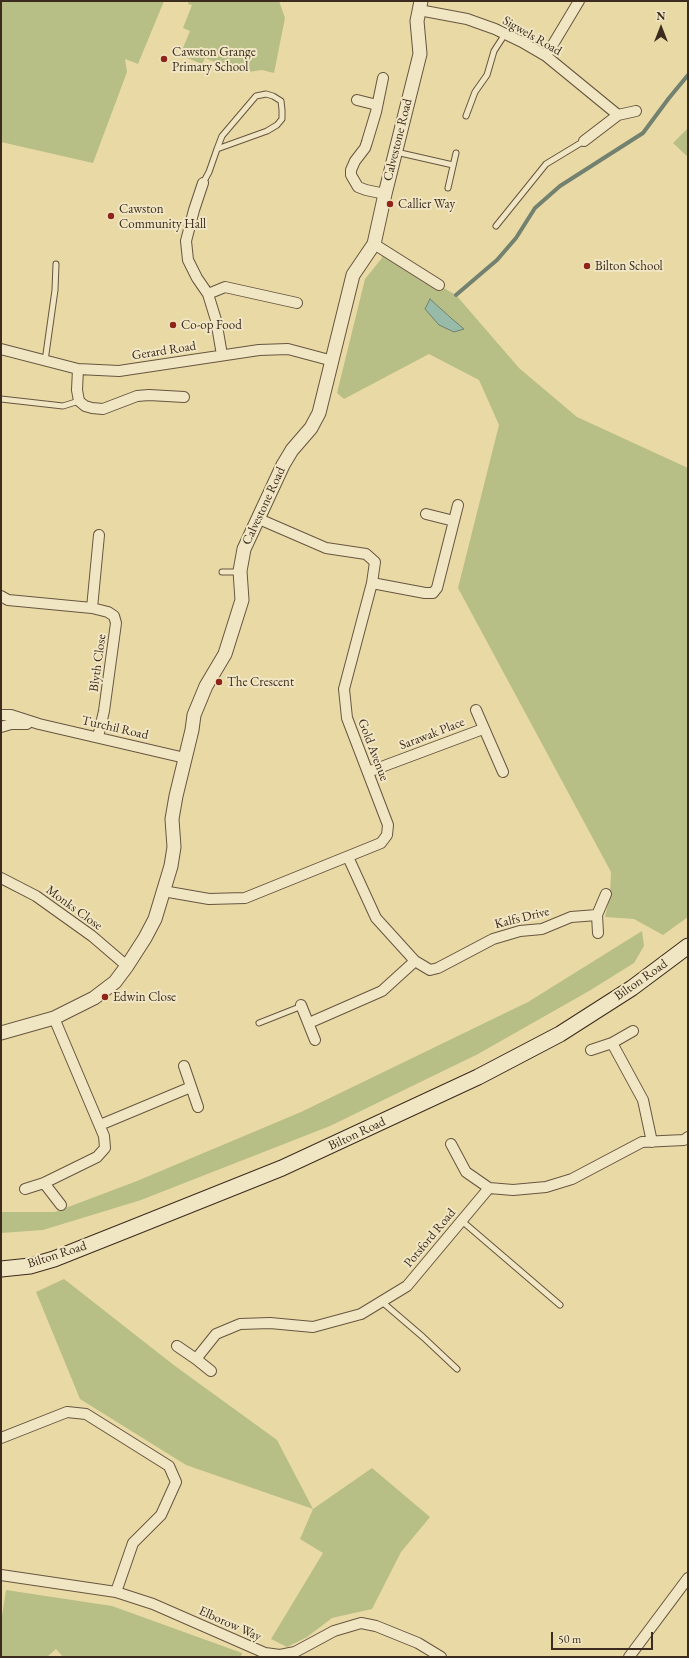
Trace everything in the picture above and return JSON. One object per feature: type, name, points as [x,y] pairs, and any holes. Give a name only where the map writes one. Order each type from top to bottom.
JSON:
[{"type":"main road","name":"Bilton Road","points":[[1,1269],[30,1266],[54,1259],[131,1229],[282,1168],[471,1081],[560,1034],[632,988],[688,946]]},
{"type":"street","points":[[546,56],[579,1]]},
{"type":"street","name":"Sigwels Road","points":[[420,5],[467,19],[505,34],[546,56],[618,115]]},
{"type":"street","name":"Calvestone Road","points":[[1,1033],[54,1018],[94,998],[115,982],[145,938],[155,918],[171,866],[174,847],[172,819],[194,715],[206,686],[225,654],[242,600],[240,572],[244,549],[283,465],[292,450],[311,428],[319,413],[354,275],[374,244],[420,54],[417,21],[420,5]]},
{"type":"street","points":[[383,78],[378,104],[365,148],[355,161],[351,170],[351,175],[358,187],[385,194]]},
{"type":"street","points":[[358,100],[378,104]]},
{"type":"street","points":[[584,141],[618,115],[636,111]]},
{"type":"street","points":[[203,183],[186,240],[188,260],[197,278],[208,294],[216,320],[222,355]]},
{"type":"street","points":[[374,244],[439,285]]},
{"type":"street","points":[[208,294],[224,287],[297,303]]},
{"type":"street","name":"Gerard Road","points":[[1,349],[78,369],[119,371],[259,350],[288,349],[333,361]]},
{"type":"street","points":[[78,369],[77,390],[79,402],[92,408],[103,409],[137,396],[149,395],[184,397]]},
{"type":"street","points":[[372,583],[425,593],[433,593],[437,588],[458,505]]},
{"type":"street","points":[[426,514],[454,521]]},
{"type":"street","name":"Gold Avenue","points":[[163,891],[209,899],[245,898],[381,843],[387,835],[388,825],[347,718],[344,689],[372,583],[375,562],[366,554],[326,548],[258,519]]},
{"type":"street","points":[[92,608],[99,534]]},
{"type":"street","name":"Blyth Close","points":[[1,596],[8,600],[92,608],[108,612],[114,616],[116,623],[104,711],[98,737]]},
{"type":"street","name":"Sarawak Place","points":[[476,710],[503,772]]},
{"type":"street","name":"Turchil Road","points":[[1,715],[11,715],[39,724],[185,758]]},
{"type":"street","name":"Turchil Road","points":[[1,727],[11,724],[39,724]]},
{"type":"street","name":"Sarawak Place","points":[[368,772],[483,729]]},
{"type":"street","name":"Kalfs Drive","points":[[348,857],[376,918],[414,961],[430,970],[438,968],[493,939],[520,930],[542,929],[571,917],[597,915]]},
{"type":"street","name":"Monks Close","points":[[1,878],[36,896],[92,936],[127,966]]},
{"type":"street","points":[[598,933],[597,915],[606,894]]},
{"type":"street","points":[[309,1023],[382,991],[414,961]]},
{"type":"street","points":[[301,1006],[315,1040]]},
{"type":"street","points":[[24,1189],[44,1183],[97,1157],[105,1148],[104,1136],[100,1125],[54,1018]]},
{"type":"street","points":[[592,1050],[612,1043],[633,1031]]},
{"type":"street","points":[[612,1043],[643,1100],[652,1142]]},
{"type":"street","points":[[184,1066],[198,1107]]},
{"type":"street","points":[[100,1125],[191,1087]]},
{"type":"street","points":[[451,1144],[466,1172],[489,1188],[513,1190],[546,1187],[572,1179],[642,1142],[684,1140],[688,1137]]},
{"type":"street","points":[[44,1183],[61,1205]]},
{"type":"street","name":"Potsford Road","points":[[196,1358],[216,1334],[240,1324],[270,1323],[313,1327],[361,1314],[407,1286],[489,1188]]},
{"type":"street","points":[[177,1346],[196,1358],[211,1371]]},
{"type":"street","points":[[1,1438],[67,1412],[86,1414],[169,1466],[176,1482],[161,1515],[133,1543],[116,1592]]},
{"type":"street","name":"Elborow Way","points":[[1,1575],[116,1592],[153,1604],[265,1653],[280,1655],[295,1652],[334,1631],[361,1623],[376,1626],[418,1643],[435,1655]]},
{"type":"street","points":[[630,1657],[688,1578]]},
{"type":"lane","points":[[466,116],[475,92],[487,75],[494,51],[505,34]]},
{"type":"lane","points":[[203,183],[209,172],[217,149],[222,136],[256,96],[266,94],[281,101],[282,119],[277,125],[267,131],[217,149]]},
{"type":"lane","points":[[496,226],[546,164],[584,141]]},
{"type":"lane","points":[[396,151],[453,165]]},
{"type":"lane","points":[[448,188],[456,153]]},
{"type":"lane","points":[[45,361],[55,290],[56,264]]},
{"type":"lane","points":[[1,399],[63,406],[79,402]]},
{"type":"lane","points":[[222,572],[240,572]]},
{"type":"lane","points":[[258,1023],[301,1006]]},
{"type":"lane","points":[[462,1221],[560,1306]]},
{"type":"lane","points":[[382,1301],[423,1336],[457,1369]]},
{"type":"green space","points":[[1,1],[164,1],[138,64],[125,59],[127,72],[93,163],[1,142]]},
{"type":"green space","points":[[189,1],[279,1],[285,18],[274,73],[262,70],[241,73],[205,58],[202,64],[180,55],[190,31],[183,28],[192,5],[188,4]]},
{"type":"green space","points":[[688,128],[688,157],[673,143]]},
{"type":"green space","points":[[381,253],[456,295],[519,368],[577,417],[688,468],[688,917],[663,935],[634,919],[605,917],[610,895],[611,872],[458,588],[499,425],[479,380],[429,354],[344,399],[337,393],[365,279],[382,258]]},
{"type":"green space","points":[[642,931],[644,946],[634,963],[589,991],[478,1054],[330,1126],[141,1200],[43,1230],[1,1233],[1,1212],[55,1212],[137,1181],[301,1112],[528,1002]]},
{"type":"green space","points":[[64,1279],[175,1366],[277,1440],[313,1509],[186,1465],[80,1399],[36,1292]]},
{"type":"green space","points":[[372,1468],[430,1517],[401,1552],[372,1609],[332,1618],[307,1637],[287,1647],[271,1639],[323,1553],[300,1539],[313,1509]]},
{"type":"green space","points":[[6,1590],[112,1606],[242,1653],[241,1657],[63,1657],[56,1649],[47,1657],[1,1657],[1,1623]]},
{"type":"shaded area","points":[[430,299],[464,329],[454,332],[439,325],[425,309]]},
{"type":"waterway","points":[[456,295],[497,260],[516,238],[535,208],[560,186],[643,133],[688,75]]},
{"type":"place","name":"Cawston Grange Primary School","points":[[164,59]]},
{"type":"place","name":"Callier Way","points":[[390,204]]},
{"type":"place","name":"Cawston Community Hall","points":[[111,216]]},
{"type":"place","name":"Bilton School","points":[[587,266]]},
{"type":"place","name":"Co-op Food","points":[[173,325]]},
{"type":"place","name":"The Crescent","points":[[219,682]]},
{"type":"place","name":"Edwin Close","points":[[105,997]]}]
